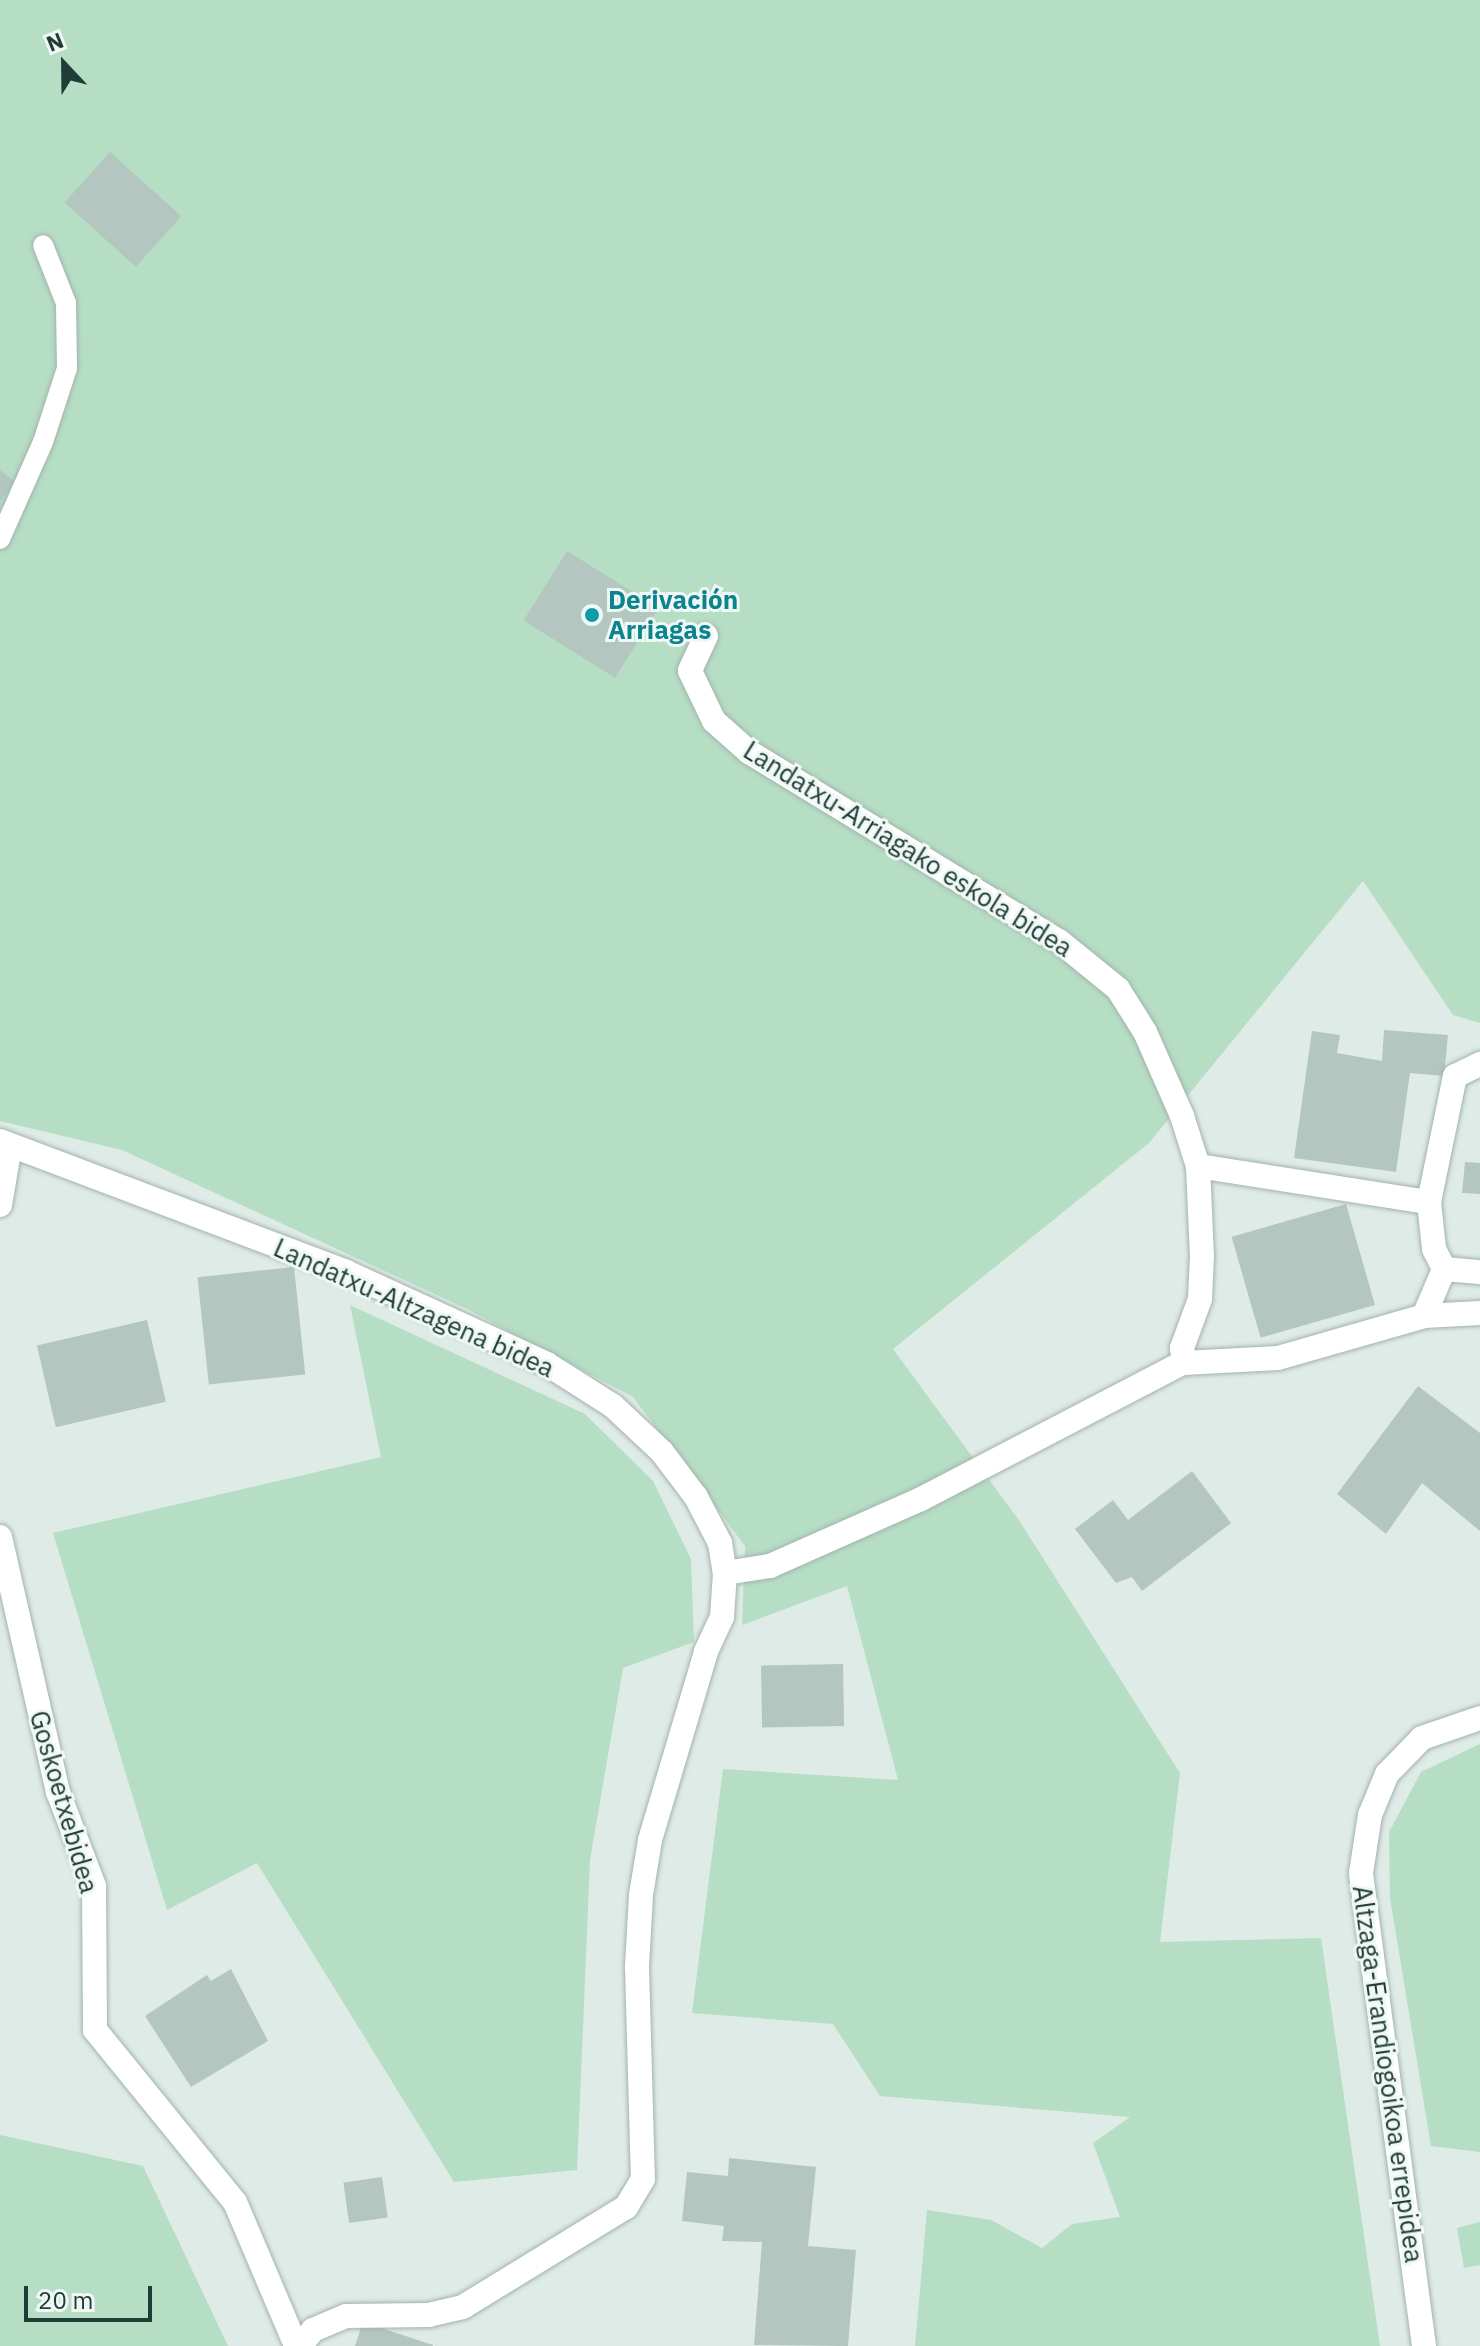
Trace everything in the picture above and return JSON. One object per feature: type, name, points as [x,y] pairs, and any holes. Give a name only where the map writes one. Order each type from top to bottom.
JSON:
[{"type":"street","name":"Landatxu-Arriagako eskola bidea","points":[[706,636],[690,671],[714,721],[749,752],[1059,941],[1118,989],[1145,1032],[1182,1116],[1198,1166],[1202,1256],[1200,1299],[1182,1348],[1184,1363],[1278,1358],[1424,1316],[1480,1313]]},
{"type":"street","points":[[1424,1316],[1444,1269],[1434,1249],[1429,1202],[1455,1076],[1480,1064]]},
{"type":"street","points":[[0,1205],[5,1143]]},
{"type":"street","name":"Landatxu-Altzagena bidea","points":[[5,1143],[346,1272],[547,1364],[613,1406],[662,1452],[696,1497],[720,1543],[725,1573],[722,1617],[706,1652],[650,1840],[641,1895],[637,1967],[643,2179],[626,2207],[463,2307],[429,2315],[346,2316],[313,2330],[298,2346]]},
{"type":"street","points":[[1198,1166],[1429,1202]]},
{"type":"street","points":[[1444,1269],[1480,1272]]},
{"type":"street","points":[[725,1573],[770,1566],[921,1499],[1180,1364]]},
{"type":"street","name":"Goskoetxebidea","points":[[0,1537],[58,1792],[94,1886],[95,2030],[235,2202],[298,2346]]},
{"type":"street","name":"Altzaga-Erandiogoikoa errepidea","points":[[1424,2346],[1361,1873],[1370,1815],[1387,1774],[1422,1738],[1480,1718]]},
{"type":"lane","points":[[0,539],[43,442],[67,368],[66,303],[43,245]]},
{"type":"green space","points":[[0,0],[1480,0],[1480,1023],[1453,1015],[1363,881],[1149,1143],[893,1349],[1018,1519],[1180,1773],[1160,1942],[1321,1938],[1380,2346],[915,2346],[927,2210],[991,2220],[1042,2248],[1072,2224],[1120,2217],[1093,2143],[1130,2117],[880,2096],[833,2024],[692,2013],[723,1769],[898,1780],[847,1586],[742,1625],[745,1546],[633,1397],[465,1308],[122,1150],[0,1121]]},
{"type":"green space","points":[[350,1305],[585,1414],[653,1481],[691,1559],[694,1642],[623,1668],[590,1860],[577,2170],[454,2182],[257,1863],[167,1910],[53,1533],[381,1457]]},
{"type":"green space","points":[[1480,1744],[1480,2152],[1431,2146],[1390,1898],[1389,1832],[1421,1772]]},
{"type":"green space","points":[[0,2135],[143,2166],[228,2346],[0,2346]]},
{"type":"green space","points":[[1480,2222],[1480,2265],[1464,2268],[1457,2228]]},
{"type":"building","points":[[110,152],[181,216],[136,267],[64,203]]},
{"type":"building","points":[[0,470],[15,482],[0,501]]},
{"type":"building","name":"Derivación Arriagas","points":[[567,551],[659,608],[615,678],[524,621]]},
{"type":"building","points":[[1384,1030],[1448,1035],[1444,1076],[1410,1073],[1396,1172],[1294,1158],[1312,1031],[1340,1035],[1337,1053],[1382,1061]]},
{"type":"building","points":[[1465,1162],[1480,1163],[1480,1194],[1462,1193]]},
{"type":"building","points":[[1346,1204],[1375,1305],[1261,1338],[1232,1237]]},
{"type":"building","points":[[294,1267],[305,1374],[209,1385],[198,1277]]},
{"type":"building","points":[[147,1320],[166,1402],[56,1427],[37,1345]]},
{"type":"building","points":[[1418,1386],[1480,1433],[1480,1531],[1422,1483],[1386,1534],[1337,1494]]},
{"type":"building","points":[[1192,1471],[1231,1523],[1142,1591],[1132,1577],[1116,1583],[1075,1529],[1113,1500],[1128,1520]]},
{"type":"building","points":[[843,1664],[844,1726],[762,1727],[761,1665]]},
{"type":"building","points":[[231,1969],[268,2041],[191,2087],[145,2016],[207,1975],[211,1981]]},
{"type":"building","points":[[729,2158],[816,2167],[808,2246],[856,2250],[848,2346],[754,2345],[762,2242],[722,2241],[724,2226],[682,2221],[687,2172],[728,2176]]},
{"type":"building","points":[[382,2177],[388,2218],[349,2223],[343,2182]]},
{"type":"building","points":[[363,2322],[433,2345],[433,2346],[355,2346]]},
{"type":"place","name":"Derivación Arriagas","points":[[592,615]]}]
